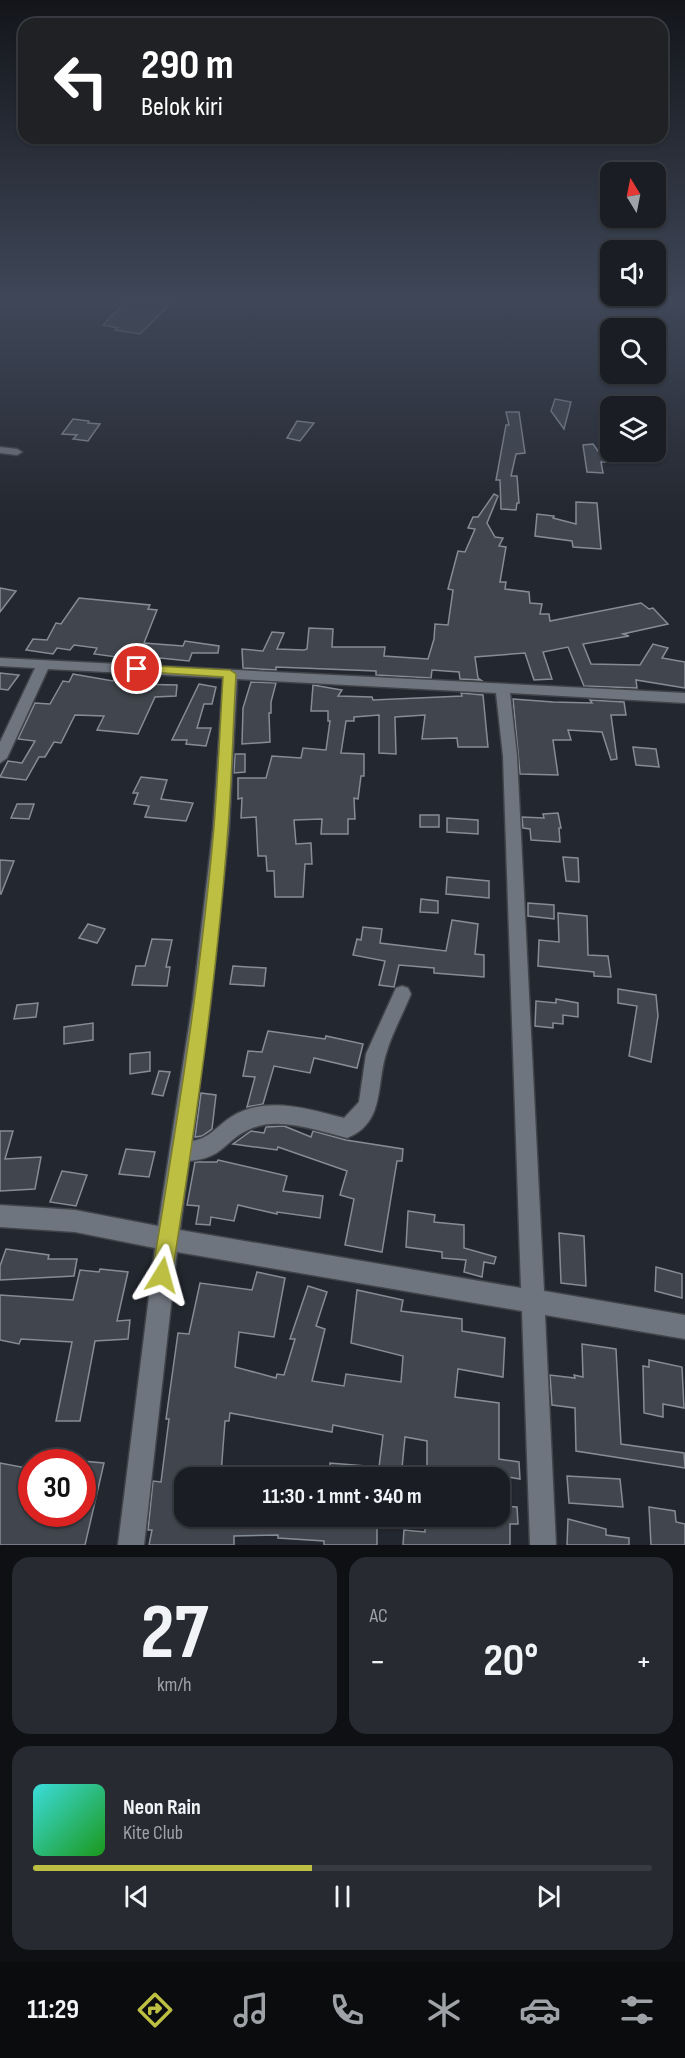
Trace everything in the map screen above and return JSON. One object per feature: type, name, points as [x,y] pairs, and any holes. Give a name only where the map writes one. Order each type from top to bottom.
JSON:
[{"type":"street","points":[[0,450],[17,452]]},
{"type":"street","points":[[0,662],[685,698]]},
{"type":"street","points":[[0,758],[44,664]]},
{"type":"street","points":[[131,1545],[167,1239],[182,1152],[221,829],[230,674]]},
{"type":"street","points":[[503,689],[510,756],[543,1545]]},
{"type":"street","points":[[182,1152],[207,1148],[246,1120],[274,1114],[297,1116],[346,1128],[358,1121],[369,1106],[375,1056],[402,994]]},
{"type":"street","points":[[0,1216],[75,1221],[167,1239],[685,1327]]},
{"type":"building","points":[[555,399],[571,402],[564,429],[551,411]]},
{"type":"building","points":[[506,412],[519,412],[525,453],[516,454],[511,476],[517,476],[519,503],[517,503],[516,510],[501,509],[500,480],[496,480],[506,425],[509,425]]},
{"type":"building","points":[[73,419],[100,424],[88,441],[73,439],[77,435],[62,434]]},
{"type":"building","points":[[297,421],[314,423],[300,441],[287,438]]},
{"type":"building","points":[[593,444],[600,454],[603,473],[587,472],[583,445]]},
{"type":"building","points":[[494,494],[498,496],[487,523],[495,537],[503,538],[499,546],[506,547],[500,582],[506,582],[505,589],[529,592],[530,603],[542,604],[540,614],[549,614],[550,621],[641,603],[649,609],[653,608],[668,624],[623,634],[629,636],[583,644],[591,664],[640,665],[653,644],[668,648],[662,658],[685,662],[685,688],[636,680],[637,688],[584,686],[568,647],[543,652],[552,679],[534,680],[525,653],[475,657],[478,678],[481,680],[460,679],[459,672],[432,670],[431,678],[376,675],[376,671],[243,668],[242,649],[263,651],[272,632],[284,633],[277,649],[307,649],[309,628],[333,629],[332,647],[385,647],[384,656],[428,659],[434,639],[435,624],[448,625],[453,590],[448,589],[458,551],[465,552],[475,529],[468,528],[473,517],[478,517]]},
{"type":"building","points":[[576,502],[597,503],[601,549],[573,547],[572,541],[535,536],[537,514],[554,516],[553,518],[576,524]]},
{"type":"building","points":[[0,588],[16,591],[0,612]]},
{"type":"building","points":[[79,598],[150,605],[148,609],[157,610],[144,643],[183,646],[185,641],[219,646],[218,653],[192,653],[189,661],[160,658],[158,663],[123,662],[125,658],[94,654],[97,648],[74,645],[70,650],[57,648],[53,654],[26,650],[33,639],[47,640],[56,623],[61,624]]},
{"type":"building","points":[[0,673],[19,675],[8,690],[0,689]]},
{"type":"building","points":[[73,674],[113,681],[117,675],[135,676],[131,684],[177,685],[176,696],[155,697],[138,734],[97,730],[104,716],[75,715],[61,743],[54,742],[45,757],[39,757],[26,780],[0,777],[8,761],[22,763],[35,741],[18,739],[35,703],[50,704],[63,681],[69,682]]},
{"type":"building","points":[[251,682],[276,683],[271,702],[271,713],[269,713],[270,742],[242,744],[243,708]]},
{"type":"building","points":[[199,684],[216,687],[212,704],[204,704],[197,728],[211,728],[206,746],[186,744],[187,740],[172,740]]},
{"type":"building","points":[[313,685],[342,690],[338,696],[372,697],[373,700],[462,696],[461,693],[483,695],[488,747],[458,747],[457,738],[422,739],[425,715],[395,717],[396,754],[379,753],[379,715],[354,717],[354,721],[346,721],[341,753],[364,754],[364,776],[361,776],[358,799],[354,798],[355,819],[348,819],[348,834],[321,834],[322,819],[294,820],[296,844],[311,843],[312,864],[305,864],[303,897],[275,897],[274,871],[267,871],[266,856],[258,856],[256,817],[241,818],[242,798],[238,799],[238,778],[266,778],[272,756],[301,758],[303,748],[326,750],[330,721],[328,721],[328,711],[311,711]]},
{"type":"building","points":[[513,699],[553,702],[592,703],[590,700],[624,702],[626,715],[611,715],[617,759],[611,760],[602,732],[568,730],[571,740],[553,740],[558,775],[520,774]]},
{"type":"building","points":[[633,747],[656,749],[659,767],[636,765]]},
{"type":"building","points":[[235,754],[245,754],[245,772],[234,773]]},
{"type":"building","points":[[141,777],[167,780],[161,799],[193,803],[186,821],[145,817],[149,806],[134,804],[138,793],[133,793]]},
{"type":"building","points":[[17,804],[34,804],[29,819],[11,818]]},
{"type":"building","points":[[558,813],[561,828],[559,828],[560,842],[531,840],[530,829],[523,828],[522,817],[544,818],[543,814]]},
{"type":"building","points":[[420,815],[439,815],[439,827],[420,827]]},
{"type":"building","points":[[447,818],[478,820],[478,834],[447,832]]},
{"type":"building","points":[[563,857],[578,858],[579,882],[566,881]]},
{"type":"building","points":[[0,860],[14,861],[1,894],[0,894]]},
{"type":"building","points":[[447,877],[489,881],[489,898],[446,894]]},
{"type":"building","points":[[421,899],[438,901],[438,913],[420,912]]},
{"type":"building","points":[[528,903],[554,905],[554,919],[528,916]]},
{"type":"building","points":[[558,913],[587,916],[588,955],[608,956],[611,977],[594,976],[594,972],[538,966],[539,940],[559,942]]},
{"type":"building","points":[[452,920],[478,924],[475,954],[484,955],[484,977],[434,973],[434,968],[399,965],[394,987],[379,985],[385,961],[353,955],[357,939],[361,940],[363,927],[382,929],[380,943],[446,951]]},
{"type":"building","points":[[88,924],[105,929],[97,943],[79,938]]},
{"type":"building","points":[[152,939],[172,940],[166,967],[170,967],[167,986],[132,985],[136,966],[145,966]]},
{"type":"building","points":[[233,966],[266,968],[264,986],[230,984]]},
{"type":"building","points":[[618,989],[656,995],[658,1016],[651,1062],[629,1056],[637,1006],[618,1003]]},
{"type":"building","points":[[556,999],[578,1003],[578,1017],[563,1015],[563,1024],[553,1023],[553,1028],[535,1026],[536,1001],[556,1003]]},
{"type":"building","points":[[38,1003],[36,1017],[14,1019],[17,1005]]},
{"type":"building","points":[[93,1023],[93,1040],[64,1044],[64,1027]]},
{"type":"building","points":[[268,1031],[325,1039],[326,1036],[363,1044],[357,1068],[314,1058],[310,1073],[274,1066],[263,1104],[247,1107],[255,1077],[243,1076],[248,1051],[262,1052]]},
{"type":"building","points":[[150,1052],[150,1071],[130,1074],[130,1054]]},
{"type":"building","points":[[159,1071],[170,1072],[163,1096],[152,1094]]},
{"type":"building","points":[[201,1093],[216,1095],[212,1129],[202,1136],[195,1137]]},
{"type":"building","points":[[284,1126],[311,1137],[313,1131],[346,1140],[403,1149],[402,1161],[397,1161],[382,1252],[345,1245],[354,1199],[340,1195],[347,1171],[278,1147],[277,1150],[233,1144],[251,1131],[264,1133],[266,1127]]},
{"type":"building","points":[[0,1131],[13,1131],[5,1159],[41,1157],[35,1189],[0,1191]]},
{"type":"building","points":[[126,1149],[155,1152],[149,1177],[119,1174]]},
{"type":"building","points":[[218,1160],[287,1176],[283,1191],[323,1196],[320,1218],[277,1212],[277,1214],[238,1205],[234,1221],[211,1217],[210,1225],[196,1224],[199,1206],[187,1205],[195,1162],[217,1162]]},
{"type":"building","points":[[62,1171],[87,1175],[76,1206],[50,1202]]},
{"type":"building","points":[[408,1211],[435,1215],[434,1222],[464,1225],[464,1248],[496,1257],[494,1264],[484,1262],[482,1277],[464,1272],[466,1260],[442,1258],[442,1252],[406,1247]]},
{"type":"building","points":[[559,1233],[584,1236],[586,1286],[561,1283]]},
{"type":"building","points":[[6,1249],[49,1255],[48,1259],[77,1259],[74,1276],[0,1280],[0,1266]]},
{"type":"building","points":[[656,1267],[682,1274],[682,1298],[655,1291]]},
{"type":"building","points":[[100,1269],[128,1272],[117,1321],[130,1320],[128,1339],[95,1341],[80,1421],[56,1421],[72,1342],[21,1339],[19,1344],[0,1340],[0,1295],[73,1300],[80,1270],[99,1272]]},
{"type":"building","points":[[257,1272],[285,1278],[274,1337],[239,1332],[235,1367],[276,1378],[277,1374],[284,1375],[295,1339],[290,1339],[308,1286],[327,1292],[316,1326],[325,1329],[312,1381],[344,1386],[346,1374],[401,1382],[403,1356],[351,1343],[357,1290],[403,1300],[401,1311],[462,1319],[462,1331],[505,1338],[503,1377],[458,1369],[455,1397],[499,1403],[499,1459],[519,1462],[520,1479],[510,1477],[510,1467],[427,1467],[427,1441],[405,1437],[402,1467],[379,1467],[383,1435],[333,1425],[332,1432],[230,1413],[229,1421],[225,1421],[222,1467],[174,1467],[174,1527],[377,1527],[377,1545],[324,1545],[324,1541],[278,1538],[278,1535],[234,1536],[234,1545],[149,1545],[152,1530],[148,1530],[153,1481],[161,1482],[169,1419],[166,1419],[178,1333],[189,1334],[200,1283],[252,1290]]},
{"type":"building","points":[[582,1344],[616,1349],[621,1444],[684,1453],[685,1468],[576,1451],[575,1408],[552,1405],[550,1375],[583,1377]]},
{"type":"building","points":[[649,1360],[682,1367],[684,1408],[663,1404],[663,1417],[644,1413],[643,1366],[649,1367]]},
{"type":"building","points":[[96,1462],[104,1463],[96,1498]]},
{"type":"building","points":[[0,1463],[18,1466],[18,1527],[89,1527],[85,1545],[0,1545]]},
{"type":"building","points":[[330,1463],[379,1467],[330,1467]]},
{"type":"building","points":[[567,1476],[620,1479],[623,1507],[569,1503]]},
{"type":"building","points":[[510,1507],[517,1507],[518,1524],[510,1524]]},
{"type":"building","points":[[649,1507],[675,1511],[676,1522],[685,1524],[685,1545],[651,1545]]},
{"type":"building","points":[[568,1519],[606,1529],[606,1535],[629,1538],[629,1545],[567,1545]]},
{"type":"building","points":[[425,1527],[510,1527],[510,1545],[403,1545],[404,1530],[425,1532]]},
{"type":"route","points":[[137,669],[230,674],[221,829],[182,1152],[162,1275]]}]
